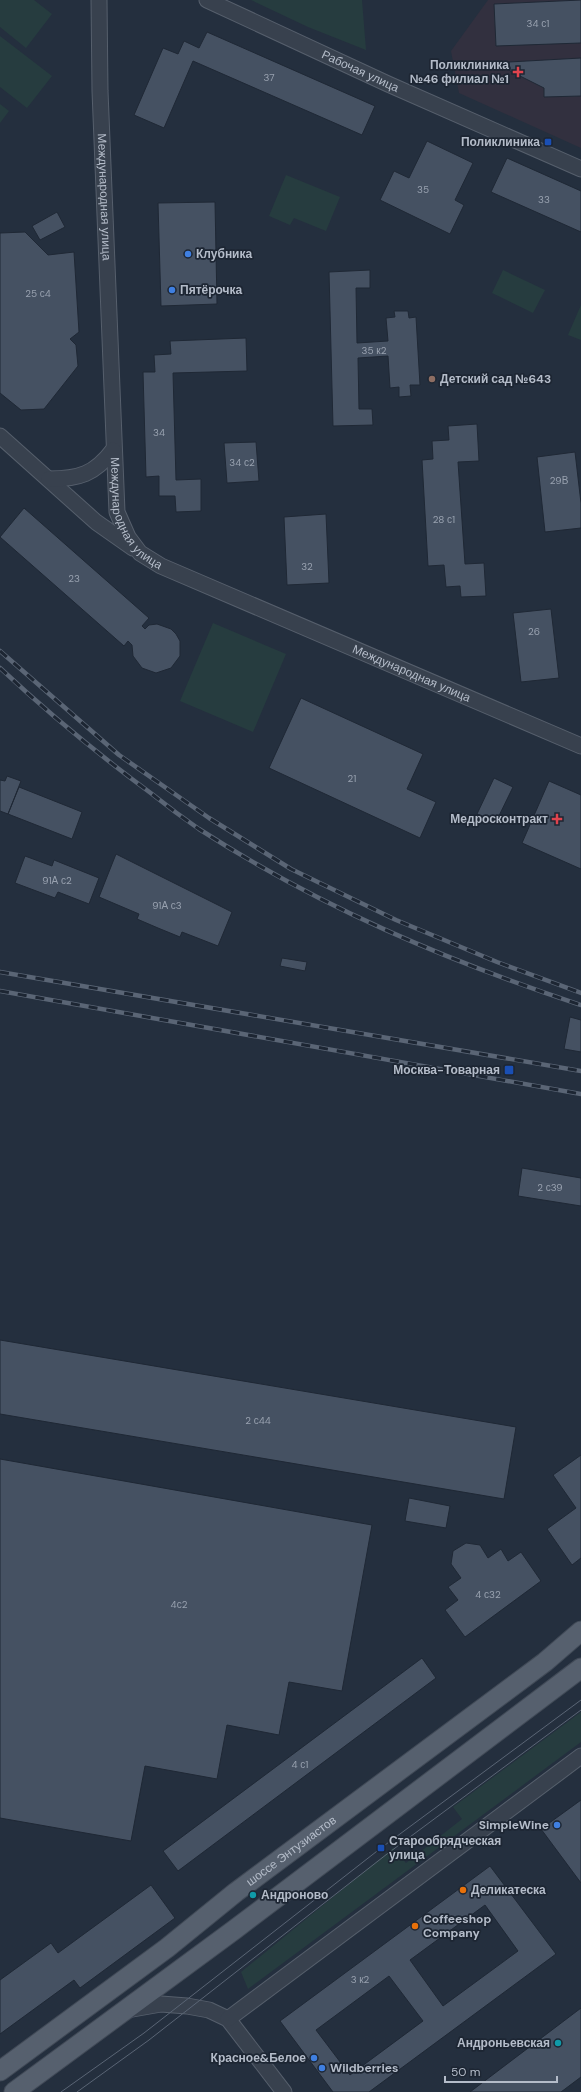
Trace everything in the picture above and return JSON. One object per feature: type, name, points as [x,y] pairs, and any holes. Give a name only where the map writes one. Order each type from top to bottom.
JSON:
[{"type":"main road","name":"шоссе Энтузиастов","points":[[0,2071],[167,1948],[236,1892],[545,1662],[581,1631]]},
{"type":"main road","points":[[14,2092],[25,2086],[127,2010],[581,1668]]},
{"type":"main road","points":[[0,2056],[34,2046]]},
{"type":"street","name":"Международная улица","points":[[100,0],[100,91],[113,450],[117,512],[128,537],[140,554],[168,568],[581,746]]},
{"type":"street","name":"Рабочая улица","points":[[207,0],[388,84],[581,169]]},
{"type":"street","points":[[0,436],[96,522],[140,554]]},
{"type":"street","points":[[49,479],[69,479],[99,467],[113,450]]},
{"type":"street","points":[[228,2019],[581,1756]]},
{"type":"street","points":[[127,2010],[161,2004],[187,2006],[209,2010],[228,2019],[284,2092]]},
{"type":"shaded area","name":"Поликлиника №46 филиал №1","points":[[488,0],[581,0],[581,148],[459,93],[451,51]]},
{"type":"green space","points":[[0,0],[34,0],[52,14],[26,48],[0,27]]},
{"type":"green space","points":[[251,0],[362,0],[366,50],[308,27]]},
{"type":"green space","points":[[0,36],[52,76],[27,108],[0,87]]},
{"type":"green space","points":[[0,104],[9,111],[0,123]]},
{"type":"green space","points":[[286,175],[340,197],[326,231],[294,218],[290,225],[269,216]]},
{"type":"green space","points":[[503,270],[545,290],[533,313],[492,293]]},
{"type":"green space","points":[[581,305],[581,340],[568,335]]},
{"type":"green space","points":[[213,623],[286,654],[253,732],[180,701]]},
{"type":"green space","points":[[581,1712],[581,1742],[248,1989],[241,1972],[393,1848],[406,1863],[462,1819],[453,1807]]},
{"type":"building","points":[[581,0],[581,43],[496,46],[494,4]]},
{"type":"building","points":[[207,32],[375,106],[362,135],[193,61],[164,128],[134,115],[163,48],[178,54],[184,41],[199,48]]},
{"type":"building","points":[[581,58],[581,96],[544,97],[544,88],[510,71],[509,62]]},
{"type":"building","points":[[427,141],[473,163],[455,200],[464,205],[450,234],[380,200],[394,171],[409,178]]},
{"type":"building","points":[[507,158],[581,191],[581,232],[491,192]]},
{"type":"building","name":"Клубника","points":[[215,202],[217,304],[161,306],[158,203]]},
{"type":"building","points":[[57,212],[65,227],[40,240],[32,226]]},
{"type":"building","points":[[25,232],[48,255],[74,252],[79,332],[70,339],[76,345],[78,366],[44,409],[21,410],[0,393],[0,233]]},
{"type":"building","points":[[370,270],[370,288],[356,288],[357,343],[388,341],[386,318],[395,317],[394,311],[408,311],[409,318],[416,317],[420,385],[410,385],[411,396],[399,397],[399,387],[390,388],[388,356],[358,358],[359,409],[372,409],[373,425],[333,426],[329,272]]},
{"type":"building","points":[[246,338],[247,371],[173,373],[176,480],[201,479],[201,511],[176,512],[175,496],[159,496],[159,476],[146,477],[143,372],[155,372],[154,355],[171,354],[170,341]]},
{"type":"building","points":[[477,424],[479,461],[458,462],[465,564],[484,563],[486,596],[461,597],[460,586],[446,587],[444,565],[428,566],[422,460],[433,459],[432,441],[449,440],[448,426]]},
{"type":"building","points":[[256,442],[259,481],[227,483],[224,443]]},
{"type":"building","points":[[575,452],[581,503],[581,528],[545,532],[537,457]]},
{"type":"building","points":[[24,508],[149,618],[142,626],[145,629],[149,625],[157,624],[171,629],[176,634],[180,641],[180,656],[171,668],[156,673],[142,668],[133,656],[132,645],[128,641],[124,646],[0,537]]},
{"type":"building","points":[[326,514],[329,583],[287,585],[284,517]]},
{"type":"building","points":[[551,609],[559,678],[521,682],[513,613]]},
{"type":"building","points":[[301,698],[423,754],[407,789],[436,802],[420,838],[269,768]]},
{"type":"building","points":[[7,776],[21,781],[8,814],[0,811],[0,780],[5,781]]},
{"type":"building","points":[[494,778],[513,787],[496,822],[477,814]]},
{"type":"building","name":"Медросконтракт","points":[[549,781],[581,795],[581,869],[522,843]]},
{"type":"building","points":[[19,787],[82,812],[72,839],[8,814]]},
{"type":"building","points":[[116,854],[232,912],[218,946],[182,932],[180,937],[158,928],[137,919],[139,914],[99,897]]},
{"type":"building","points":[[25,856],[52,866],[54,860],[99,878],[89,904],[58,892],[55,898],[15,883]]},
{"type":"building","points":[[282,958],[307,962],[305,971],[280,966]]},
{"type":"building","points":[[570,1017],[581,1020],[581,1052],[564,1049]]},
{"type":"building","points":[[522,1168],[581,1178],[581,1206],[518,1196]]},
{"type":"building","points":[[0,1340],[516,1427],[504,1499],[0,1414]]},
{"type":"building","points":[[581,1455],[581,1558],[572,1565],[547,1529],[576,1508],[553,1475]]},
{"type":"building","points":[[0,1459],[372,1525],[342,1691],[289,1682],[279,1735],[227,1725],[217,1779],[145,1766],[131,1841],[0,1818]]},
{"type":"building","points":[[409,1498],[450,1506],[446,1528],[405,1521]]},
{"type":"building","points":[[466,1543],[480,1545],[488,1558],[501,1549],[508,1561],[521,1552],[541,1581],[465,1637],[445,1610],[458,1600],[448,1587],[461,1578],[451,1564],[453,1551]]},
{"type":"building","points":[[422,1658],[436,1678],[178,1871],[163,1851]]},
{"type":"building","points":[[581,1800],[581,1883],[541,1829]]},
{"type":"building","points":[[490,1866],[556,1954],[369,2092],[333,2092],[280,2021]],"holes":[[[485,1905],[518,1951],[443,2006],[410,1960]],[[389,1976],[423,2021],[350,2075],[316,2030]]]},
{"type":"building","points":[[151,1885],[175,1918],[80,1988],[74,1980],[0,2034],[0,1980],[51,1943],[58,1953]]},
{"type":"building","name":"Андроньевская","points":[[581,2008],[581,2077],[561,2092],[470,2092]]},
{"type":"tram line","points":[[61,2092],[144,2033],[381,1848],[581,1700]]},
{"type":"tram line","points":[[77,2092],[149,2040],[387,1854],[581,1710]]},
{"type":"railway","points":[[0,651],[119,755],[209,818],[291,869],[396,920],[497,962],[581,993]]},
{"type":"railway","points":[[0,668],[55,717],[113,764],[193,825],[245,857],[337,907],[384,929],[481,969],[581,1005]]},
{"type":"railway","points":[[0,972],[581,1071]]},
{"type":"railway","points":[[0,991],[581,1094]]},
{"type":"place","name":"Поликлиника №46 филиал №1","points":[[518,72]]},
{"type":"place","name":"Поликлиника","points":[[548,142]]},
{"type":"place","name":"Клубника","points":[[188,254]]},
{"type":"place","name":"Пятёрочка","points":[[172,290]]},
{"type":"place","name":"Детский сад №643","points":[[432,379]]},
{"type":"place","name":"Медросконтракт","points":[[557,819]]},
{"type":"place","name":"Москва-Товарная","points":[[509,1070]]},
{"type":"place","name":"SimpleWine","points":[[557,1825]]},
{"type":"place","name":"Старообрядческая улица","points":[[381,1848]]},
{"type":"place","name":"Деликатеска","points":[[463,1890]]},
{"type":"place","name":"Андроново","points":[[253,1895]]},
{"type":"place","name":"Coffeeshop Company","points":[[415,1926]]},
{"type":"place","name":"Андроньевская","points":[[558,2043]]},
{"type":"place","name":"Красное&Белое","points":[[314,2058]]},
{"type":"place","name":"Wildberries","points":[[322,2068]]}]
